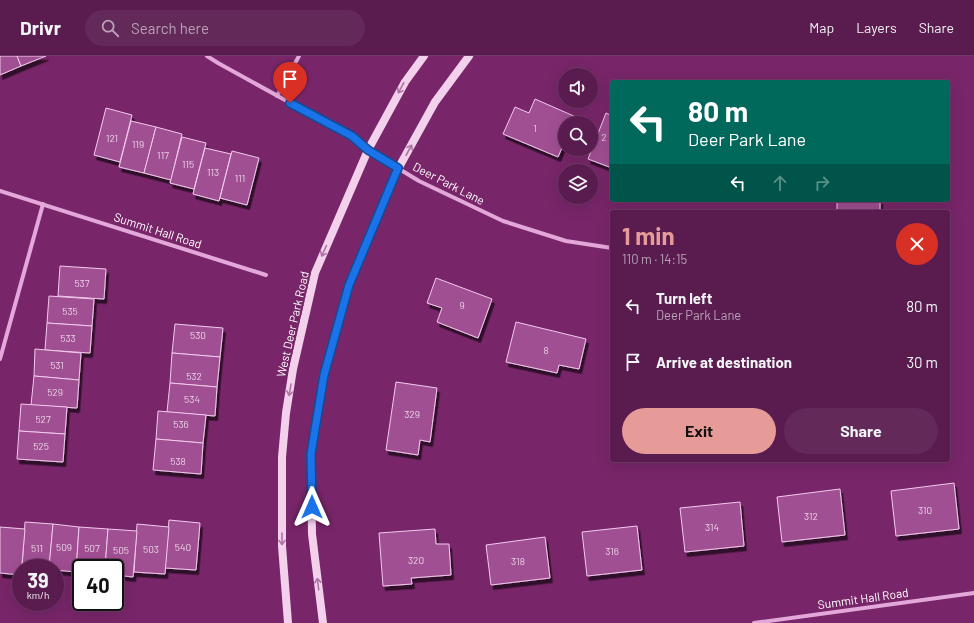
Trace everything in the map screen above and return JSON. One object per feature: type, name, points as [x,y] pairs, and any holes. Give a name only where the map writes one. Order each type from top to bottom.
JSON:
[{"type":"street","name":"Deer Park Lane","points":[[207,56],[218,64],[352,136],[368,150],[419,181],[503,221],[566,241],[610,248]]},
{"type":"street","points":[[277,96],[299,56]]},
{"type":"street","name":"West Deer Park Road","points":[[288,623],[282,546],[282,457],[286,413],[293,369],[315,273],[368,150],[405,82],[424,56]]},
{"type":"street","points":[[323,623],[312,534],[311,454],[324,375],[349,285],[398,168],[435,102],[469,56]]},
{"type":"street","name":"Summit Hall Road","points":[[0,191],[266,275]]},
{"type":"street","points":[[0,359],[43,204]]},
{"type":"street","name":"Summit Hall Road","points":[[754,623],[974,593]]},
{"type":"building","points":[[0,56],[17,56],[21,66],[0,75]]},
{"type":"building","points":[[17,56],[46,56],[21,66]]},
{"type":"building","points":[[535,99],[574,116],[558,116],[558,157],[503,134],[515,107],[529,113]]},
{"type":"building","points":[[106,108],[132,115],[120,162],[94,155]]},
{"type":"building","points":[[606,113],[610,115],[610,167],[588,159],[589,156],[598,156],[598,133]]},
{"type":"building","points":[[131,121],[156,127],[144,173],[119,167]]},
{"type":"building","points":[[156,127],[182,134],[171,180],[144,173]]},
{"type":"building","points":[[182,137],[206,143],[194,189],[170,183]]},
{"type":"building","points":[[205,148],[231,154],[219,201],[193,194]]},
{"type":"building","points":[[232,151],[259,158],[247,205],[220,198]]},
{"type":"building","points":[[837,202],[880,202],[880,210],[837,210]]},
{"type":"building","points":[[60,266],[106,269],[104,299],[58,296]]},
{"type":"building","points":[[436,278],[492,299],[478,338],[437,322],[442,308],[427,303]]},
{"type":"building","points":[[49,296],[94,299],[92,326],[47,323]]},
{"type":"building","points":[[516,322],[586,339],[579,369],[559,365],[557,373],[506,362]]},
{"type":"building","points":[[47,323],[92,326],[90,353],[45,350]]},
{"type":"building","points":[[175,324],[223,328],[220,357],[172,353]]},
{"type":"building","points":[[35,349],[81,353],[79,380],[34,376]]},
{"type":"building","points":[[172,353],[220,357],[217,387],[170,383]]},
{"type":"building","points":[[34,376],[79,380],[77,408],[31,405]]},
{"type":"building","points":[[396,382],[437,388],[430,442],[420,440],[418,455],[386,450]]},
{"type":"building","points":[[170,383],[217,387],[215,416],[167,412]]},
{"type":"building","points":[[21,404],[67,407],[65,434],[19,431]]},
{"type":"building","points":[[158,411],[206,415],[203,443],[156,439]]},
{"type":"building","points":[[19,431],[65,434],[63,462],[17,459]]},
{"type":"building","points":[[156,439],[203,443],[201,474],[153,470]]},
{"type":"building","points":[[954,483],[959,529],[896,536],[891,491]]},
{"type":"building","points":[[840,489],[845,535],[782,542],[777,497]]},
{"type":"building","points":[[740,502],[744,546],[685,552],[680,508]]},
{"type":"building","points":[[169,520],[200,523],[196,570],[165,568]]},
{"type":"building","points":[[25,522],[53,524],[50,559],[23,559]]},
{"type":"building","points":[[53,524],[79,527],[77,559],[72,559],[72,572],[64,571],[64,559],[50,559]]},
{"type":"building","points":[[137,524],[169,527],[165,574],[134,572]]},
{"type":"building","points":[[637,526],[642,570],[587,576],[582,532]]},
{"type":"building","points":[[0,527],[25,529],[22,559],[12,559],[12,574],[0,573]]},
{"type":"building","points":[[79,527],[108,529],[106,559],[77,559]]},
{"type":"building","points":[[108,529],[137,531],[133,577],[124,576],[124,559],[106,559]]},
{"type":"building","points":[[435,529],[436,544],[449,544],[451,575],[411,578],[412,584],[383,586],[379,533]]},
{"type":"building","points":[[545,537],[550,578],[491,585],[486,545]]},
{"type":"route","points":[[290,103],[352,136],[368,150],[398,168],[349,285],[324,375],[311,454],[312,507]]}]
